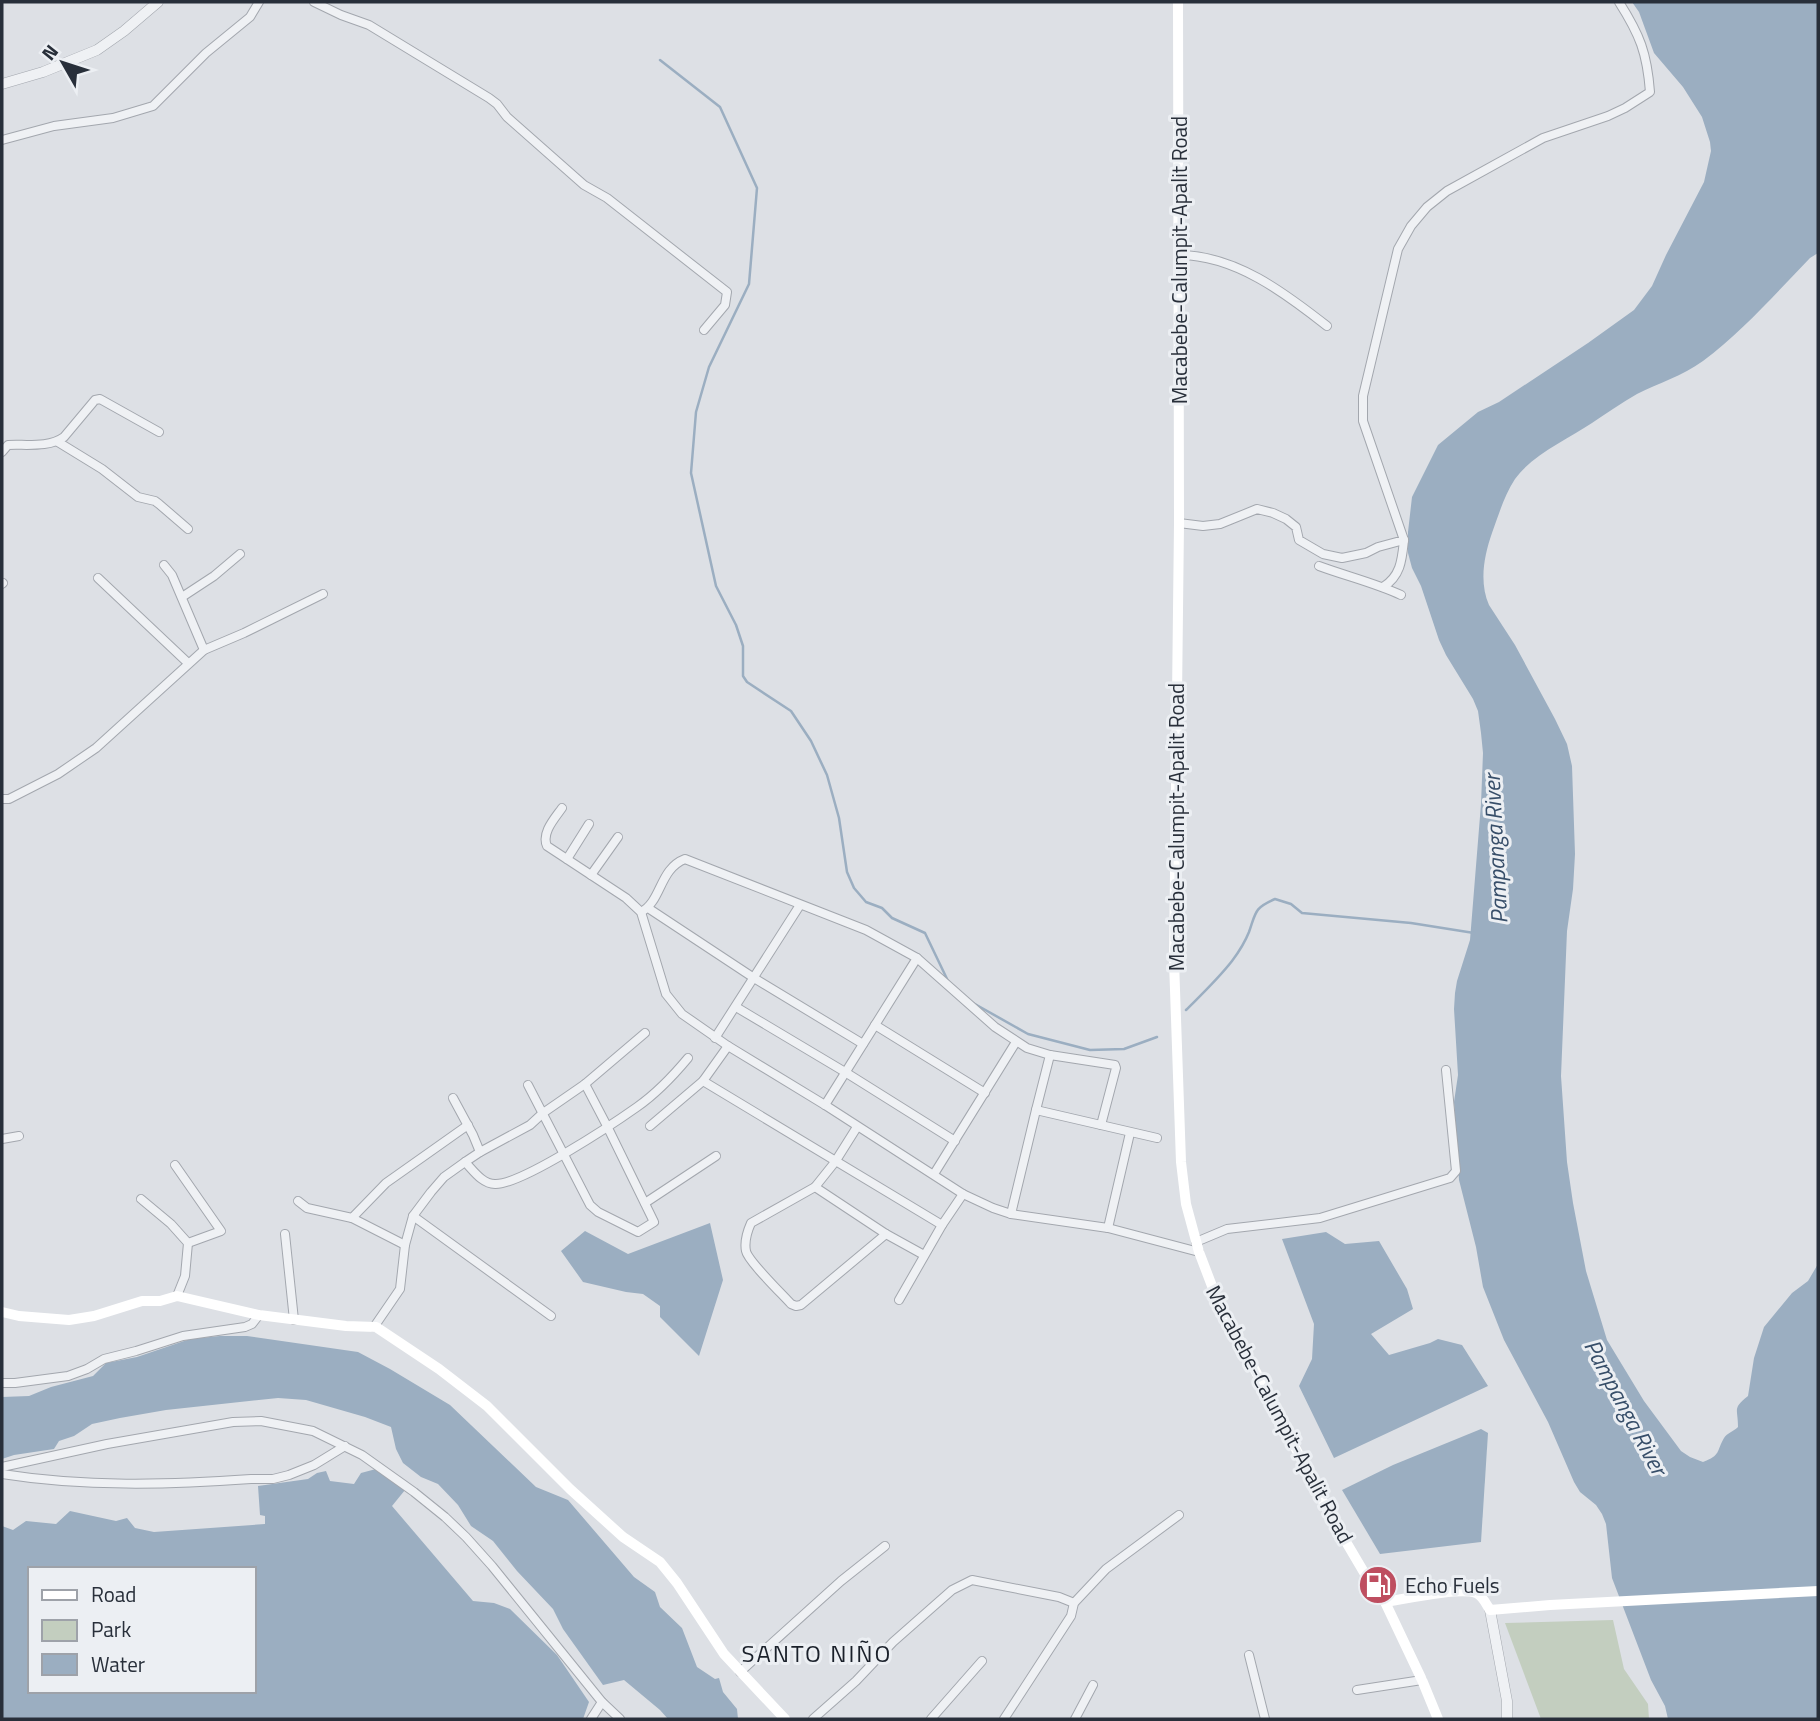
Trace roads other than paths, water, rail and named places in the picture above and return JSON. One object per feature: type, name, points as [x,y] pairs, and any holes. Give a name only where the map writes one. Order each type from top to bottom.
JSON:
[{"type":"main road","name":"Macabebe-Calumpit-Apalit Road","points":[[1178,2],[1179,523],[1174,961],[1181,1163],[1186,1204],[1220,1307],[1329,1513],[1375,1591],[1385,1602],[1438,1719]]},
{"type":"main road","points":[[2,1312],[69,1320],[94,1316],[142,1301],[160,1301],[177,1296],[259,1315],[374,1327],[439,1369],[487,1406],[570,1489],[623,1537],[660,1562],[677,1583],[717,1645],[785,1719]]},
{"type":"main road","points":[[1385,1602],[1440,1593],[1474,1592],[1482,1597],[1490,1610],[1818,1591]]},
{"type":"street","points":[[2,85],[97,50],[158,2]]},
{"type":"street","points":[[2,141],[54,126],[113,118],[153,106],[206,53],[250,17],[259,2]]},
{"type":"street","points":[[314,2],[369,24],[489,98],[584,185],[607,198],[727,292],[725,305],[704,330]]},
{"type":"street","points":[[1383,587],[1390,582],[1402,563],[1404,540],[1363,421],[1363,396],[1398,248],[1427,207],[1447,191],[1543,138],[1608,116],[1650,92],[1648,64],[1636,29],[1619,2]]},
{"type":"street","points":[[1179,255],[1216,259],[1261,279],[1327,326]]},
{"type":"street","points":[[2,452],[8,444],[58,442],[95,400],[100,399],[159,432]]},
{"type":"street","points":[[58,442],[102,469],[138,497],[159,504],[188,529]]},
{"type":"street","points":[[1179,523],[1203,526],[1220,524],[1258,509],[1286,519],[1296,527],[1299,540],[1323,554],[1342,558],[1404,540]]},
{"type":"street","points":[[182,597],[219,573],[240,554]]},
{"type":"street","points":[[164,565],[172,575],[204,650]]},
{"type":"street","points":[[1319,566],[1401,595]]},
{"type":"street","points":[[98,578],[188,663]]},
{"type":"street","points":[[2,799],[9,799],[58,774],[96,748],[204,650],[323,594]]},
{"type":"street","points":[[562,807],[545,835],[547,846],[644,910],[863,1044]]},
{"type":"street","points":[[567,859],[589,824]]},
{"type":"street","points":[[591,875],[618,837]]},
{"type":"street","points":[[1101,1125],[1115,1065],[1051,1055],[1027,1048],[995,1027],[917,958],[866,930],[685,859],[670,869],[644,910],[666,994],[682,1014],[727,1046],[963,1194],[993,1209],[1011,1214],[1108,1228],[1198,1247],[1227,1229],[1320,1218],[1450,1178],[1455,1171],[1446,1070]]},
{"type":"street","points":[[715,1038],[800,905]]},
{"type":"street","points":[[825,1105],[917,958]]},
{"type":"street","points":[[736,1007],[955,1141]]},
{"type":"street","points":[[875,1025],[985,1093]]},
{"type":"street","points":[[374,1327],[400,1289],[405,1245],[413,1216],[444,1177],[480,1152],[518,1132],[585,1084],[645,1033]]},
{"type":"street","points":[[934,1174],[1016,1042]]},
{"type":"street","points":[[650,1126],[703,1081],[727,1046]]},
{"type":"street","points":[[1011,1214],[1051,1055]]},
{"type":"street","points":[[465,1162],[481,1179],[493,1184],[512,1181],[564,1154],[649,1097],[669,1080],[688,1058]]},
{"type":"street","points":[[703,1081],[942,1225]]},
{"type":"street","points":[[528,1085],[587,1201],[598,1212],[638,1232],[654,1222],[585,1084]]},
{"type":"street","points":[[453,1098],[480,1152]]},
{"type":"street","points":[[1035,1110],[1157,1138]]},
{"type":"street","points":[[352,1217],[386,1183],[468,1125]]},
{"type":"street","points":[[858,1127],[835,1162],[814,1187],[751,1223],[745,1242],[746,1255],[791,1304],[796,1306],[802,1305],[886,1234]]},
{"type":"street","points":[[1108,1228],[1130,1133]]},
{"type":"street","points":[[2,1139],[19,1136]]},
{"type":"street","points":[[645,1203],[716,1156]]},
{"type":"street","points":[[175,1164],[222,1231],[188,1243]]},
{"type":"street","points":[[814,1187],[886,1234],[924,1255]]},
{"type":"street","points":[[899,1300],[963,1194]]},
{"type":"street","points":[[141,1199],[188,1243],[185,1276],[177,1296]]},
{"type":"street","points":[[298,1201],[307,1208],[352,1217],[405,1245]]},
{"type":"street","points":[[413,1216],[551,1316]]},
{"type":"street","points":[[285,1234],[293,1320]]},
{"type":"street","points":[[2,1383],[68,1376],[104,1359],[183,1336],[245,1328],[259,1315]]},
{"type":"street","points":[[2,1467],[218,1424],[261,1421],[313,1432],[362,1455],[444,1517],[492,1566],[602,1702],[620,1719]]},
{"type":"street","points":[[2,1474],[64,1483],[118,1485],[273,1479],[314,1465],[345,1446]]},
{"type":"street","points":[[1004,1719],[1071,1616],[1074,1602],[1107,1569],[1179,1516]]},
{"type":"street","points":[[740,1672],[841,1581],[885,1546]]},
{"type":"street","points":[[813,1719],[952,1590],[972,1580],[1074,1602]]},
{"type":"street","points":[[1490,1610],[1507,1701],[1507,1719]]},
{"type":"street","points":[[1249,1655],[1265,1719]]},
{"type":"street","points":[[931,1719],[982,1661]]},
{"type":"street","points":[[1357,1690],[1422,1680]]},
{"type":"street","points":[[1075,1719],[1093,1685]]},
{"type":"street","points":[[591,1719],[602,1702]]},
{"type":"water","name":"Pampanga River","points":[[1632,2],[1818,2],[1818,253],[1703,361],[1631,397],[1551,448],[1522,470],[1502,505],[1487,551],[1483,578],[1489,605],[1515,645],[1555,719],[1567,744],[1572,766],[1575,854],[1567,931],[1561,1076],[1567,1162],[1586,1271],[1607,1340],[1644,1401],[1681,1451],[1703,1462],[1709,1460],[1715,1455],[1725,1436],[1738,1427],[1737,1409],[1748,1396],[1754,1358],[1764,1327],[1792,1293],[1808,1281],[1818,1264],[1818,1719],[1668,1719],[1612,1578],[1606,1524],[1602,1514],[1574,1482],[1548,1422],[1504,1340],[1483,1287],[1459,1180],[1454,1102],[1458,1075],[1454,1009],[1457,981],[1470,940],[1483,753],[1478,711],[1439,640],[1421,586],[1412,568],[1408,553],[1408,532],[1412,497],[1438,445],[1478,412],[1499,402],[1634,310],[1652,286],[1704,182],[1711,151],[1702,117],[1683,87],[1654,53],[1639,12]]},
{"type":"water","points":[[710,1223],[723,1280],[699,1356],[660,1317],[660,1306],[643,1294],[583,1282],[561,1251],[585,1231],[628,1254]]},
{"type":"water","points":[[1326,1232],[1345,1244],[1379,1241],[1407,1289],[1413,1309],[1371,1334],[1389,1355],[1438,1339],[1462,1345],[1488,1386],[1334,1458],[1299,1386],[1312,1359],[1314,1324],[1282,1239]]},
{"type":"water","points":[[247,1336],[358,1352],[450,1405],[536,1487],[568,1500],[634,1577],[655,1592],[660,1607],[682,1628],[697,1667],[715,1679],[719,1678],[723,1692],[737,1709],[738,1719],[668,1719],[624,1680],[603,1685],[563,1629],[553,1609],[493,1541],[471,1526],[458,1505],[438,1484],[421,1477],[403,1463],[396,1449],[391,1427],[365,1417],[306,1400],[278,1398],[166,1410],[92,1424],[74,1436],[59,1441],[54,1449],[2,1459],[2,1397],[29,1396],[93,1376],[106,1363],[137,1357],[190,1339]]},
{"type":"water","points":[[1481,1429],[1488,1433],[1481,1542],[1380,1554],[1342,1490],[1393,1465]]},
{"type":"water","points":[[376,1469],[405,1490],[392,1506],[473,1601],[494,1603],[510,1609],[557,1655],[589,1702],[583,1719],[2,1719],[2,1526],[13,1530],[26,1521],[56,1524],[70,1511],[116,1521],[127,1518],[135,1528],[154,1532],[265,1524],[265,1516],[260,1515],[258,1486],[308,1479],[326,1471],[330,1481],[354,1484],[361,1473]]},
{"type":"waterway","points":[[660,60],[720,107],[757,188],[749,284],[709,367],[696,412],[691,473],[716,586],[736,625],[743,646],[743,676],[747,682],[791,711],[811,741],[827,775],[839,818],[847,872],[854,888],[866,902],[882,908],[892,918],[925,933],[948,981]]},
{"type":"waterway","points":[[1186,1010],[1234,958],[1257,911],[1275,899],[1291,904],[1302,913],[1411,923],[1474,933]]},
{"type":"waterway","points":[[973,1003],[1028,1034],[1090,1050],[1124,1049],[1157,1037]]},
{"type":"place","name":"Echo Fuels","points":[[1378,1585]]},
{"type":"district","name":"SANTO NIÑO","points":[[817,1653]]}]
